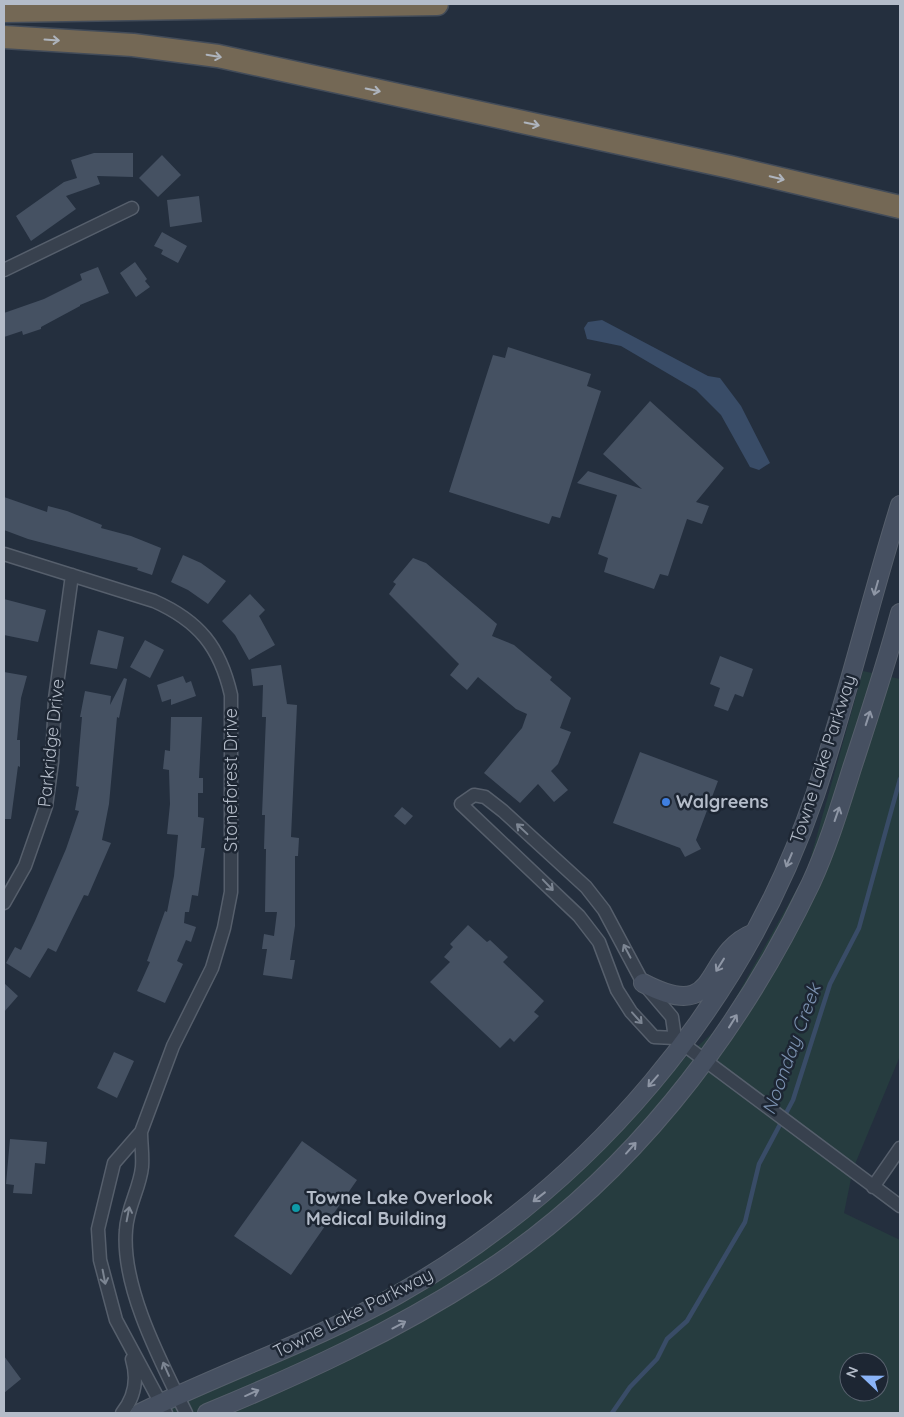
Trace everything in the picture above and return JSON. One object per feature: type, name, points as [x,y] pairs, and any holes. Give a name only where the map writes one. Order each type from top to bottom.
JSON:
[{"type":"highway","points":[[4,12],[437,4]]},
{"type":"highway","points":[[4,37],[133,45],[218,56],[733,168],[900,207]]},
{"type":"main road","name":"Towne Lake Parkway","points":[[140,1413],[163,1408],[178,1395],[299,1342],[396,1295],[482,1240],[549,1189],[614,1126],[725,983],[778,888],[814,796],[900,505]]},
{"type":"main road","name":"Towne Lake Parkway","points":[[207,1413],[358,1346],[401,1324],[484,1274],[531,1239],[600,1180],[649,1128],[705,1061],[764,970],[812,881],[829,838],[900,613]]},
{"type":"main road","points":[[644,983],[679,997],[697,994],[708,984],[732,946],[742,938],[754,933]]},
{"type":"street","points":[[4,270],[132,208]]},
{"type":"street","name":"Stoneforest Drive","points":[[4,554],[154,601],[175,610],[207,638],[218,655],[231,695],[231,892],[224,928],[212,968],[173,1046],[141,1132],[114,1163],[98,1229],[105,1286],[116,1320],[163,1408]]},
{"type":"street","name":"Parkridge Drive","points":[[4,903],[25,866],[46,806],[52,762],[55,700],[72,575]]},
{"type":"street","points":[[680,1041],[672,1017],[644,983],[604,910],[586,887],[503,810],[485,797],[474,795],[461,804],[579,916],[599,942],[617,990],[631,1012],[654,1037],[680,1041],[728,1079],[900,1206]]},
{"type":"street","name":"Stoneforest Drive","points":[[141,1132],[142,1168],[128,1212],[125,1232],[128,1266],[135,1299],[186,1413]]},
{"type":"street","points":[[873,1187],[900,1148]]},
{"type":"street","points":[[122,1413],[129,1402],[136,1380],[129,1347]]},
{"type":"green space","points":[[863,671],[900,679],[900,1056],[853,1169],[844,1213],[900,1240],[900,1413],[136,1413],[151,1403],[367,1300],[519,1215],[578,1155],[720,1026],[807,871]]},
{"type":"water","points":[[602,320],[708,376],[720,378],[741,406],[770,463],[759,470],[750,467],[721,415],[696,390],[621,346],[587,339],[584,328],[588,322]]},
{"type":"building","points":[[94,153],[133,153],[133,177],[97,176],[100,184],[66,196],[76,209],[31,241],[16,216],[64,182],[77,178],[71,160]]},
{"type":"building","points":[[162,155],[181,175],[158,197],[139,178]]},
{"type":"building","points":[[199,196],[202,222],[170,227],[167,200]]},
{"type":"building","points":[[162,232],[187,246],[178,263],[161,254],[163,250],[154,246]]},
{"type":"building","points":[[135,262],[147,279],[145,281],[150,287],[136,297],[120,273]]},
{"type":"building","points":[[98,267],[109,293],[80,305],[41,327],[41,329],[23,335],[22,331],[4,337],[4,313],[44,299],[82,280],[80,274]]},
{"type":"building","points":[[508,347],[591,374],[587,386],[601,391],[560,518],[552,516],[549,524],[449,492],[493,355],[505,358]]},
{"type":"building","points":[[650,401],[724,468],[696,502],[709,506],[702,524],[687,519],[668,576],[660,574],[654,589],[604,572],[608,558],[598,554],[617,495],[577,483],[588,471],[642,489],[603,454]]},
{"type":"building","points":[[4,497],[47,512],[48,506],[67,511],[102,525],[101,528],[131,536],[161,548],[152,575],[137,570],[138,568],[28,539],[4,530]]},
{"type":"building","points":[[183,555],[201,563],[226,581],[208,604],[188,590],[171,582]]},
{"type":"building","points":[[413,558],[426,563],[497,624],[492,636],[514,645],[552,677],[550,680],[571,698],[560,728],[571,732],[558,764],[551,771],[568,790],[554,802],[538,784],[520,803],[484,773],[522,728],[527,714],[516,709],[478,677],[467,690],[450,675],[459,664],[389,594],[396,584],[393,582]]},
{"type":"building","points":[[250,594],[265,610],[259,616],[275,645],[249,660],[235,635],[222,621]]},
{"type":"building","points":[[4,599],[46,610],[38,642],[4,635]]},
{"type":"building","points":[[98,630],[124,637],[117,669],[90,664]]},
{"type":"building","points":[[145,640],[164,650],[150,678],[130,667]]},
{"type":"building","points":[[720,656],[753,669],[743,697],[735,694],[728,711],[714,706],[720,688],[710,684]]},
{"type":"building","points":[[281,665],[287,704],[297,705],[291,837],[299,838],[298,856],[295,856],[295,926],[290,960],[295,960],[292,979],[263,975],[267,949],[262,949],[264,934],[274,936],[277,912],[265,912],[265,815],[262,815],[266,717],[262,717],[263,685],[253,686],[251,669]]},
{"type":"building","points":[[4,672],[27,676],[21,698],[17,740],[20,740],[20,767],[18,766],[11,819],[4,819]]},
{"type":"building","points":[[183,676],[186,683],[191,681],[196,696],[171,705],[171,699],[162,702],[157,685]]},
{"type":"building","points":[[124,678],[127,679],[119,718],[117,717],[109,804],[102,840],[111,843],[88,896],[84,895],[56,952],[48,948],[30,978],[6,963],[15,947],[21,950],[35,921],[66,849],[79,811],[75,810],[79,787],[76,786],[82,717],[80,717],[85,691],[111,696],[110,705]]},
{"type":"building","points":[[171,717],[202,717],[199,778],[203,778],[203,793],[198,793],[198,817],[204,818],[201,848],[205,848],[198,896],[192,895],[189,912],[185,912],[184,923],[196,927],[191,942],[186,940],[177,961],[183,964],[165,1003],[137,991],[150,962],[147,961],[165,911],[167,912],[174,876],[178,835],[167,834],[170,804],[169,770],[163,769],[165,750],[170,751]]},
{"type":"building","name":"Walgreens","points":[[640,752],[718,781],[696,840],[701,849],[685,857],[680,848],[613,823]]},
{"type":"building","points":[[402,807],[413,816],[405,825],[394,816]]},
{"type":"building","points":[[468,925],[487,942],[490,940],[508,957],[503,962],[544,1001],[534,1012],[539,1016],[514,1042],[510,1038],[500,1048],[430,982],[450,962],[444,957],[453,947],[450,944]]},
{"type":"building","points":[[4,983],[18,996],[4,1012]]},
{"type":"building","points":[[114,1052],[134,1061],[117,1098],[97,1088]]},
{"type":"building","points":[[10,1139],[47,1142],[45,1164],[35,1163],[32,1194],[13,1193],[14,1185],[6,1184]]},
{"type":"building","name":"Towne Lake Overlook Medical Building","points":[[302,1141],[357,1180],[291,1275],[234,1236]]},
{"type":"building","points":[[4,1356],[21,1379],[4,1393]]},
{"type":"waterway","name":"Noonday Creek","points":[[612,1413],[630,1387],[657,1359],[667,1339],[687,1321],[745,1222],[759,1164],[793,1100],[830,984],[859,928],[900,779]]},
{"type":"place","name":"Walgreens","points":[[666,802]]},
{"type":"place","name":"Towne Lake Overlook Medical Building","points":[[296,1208]]}]
